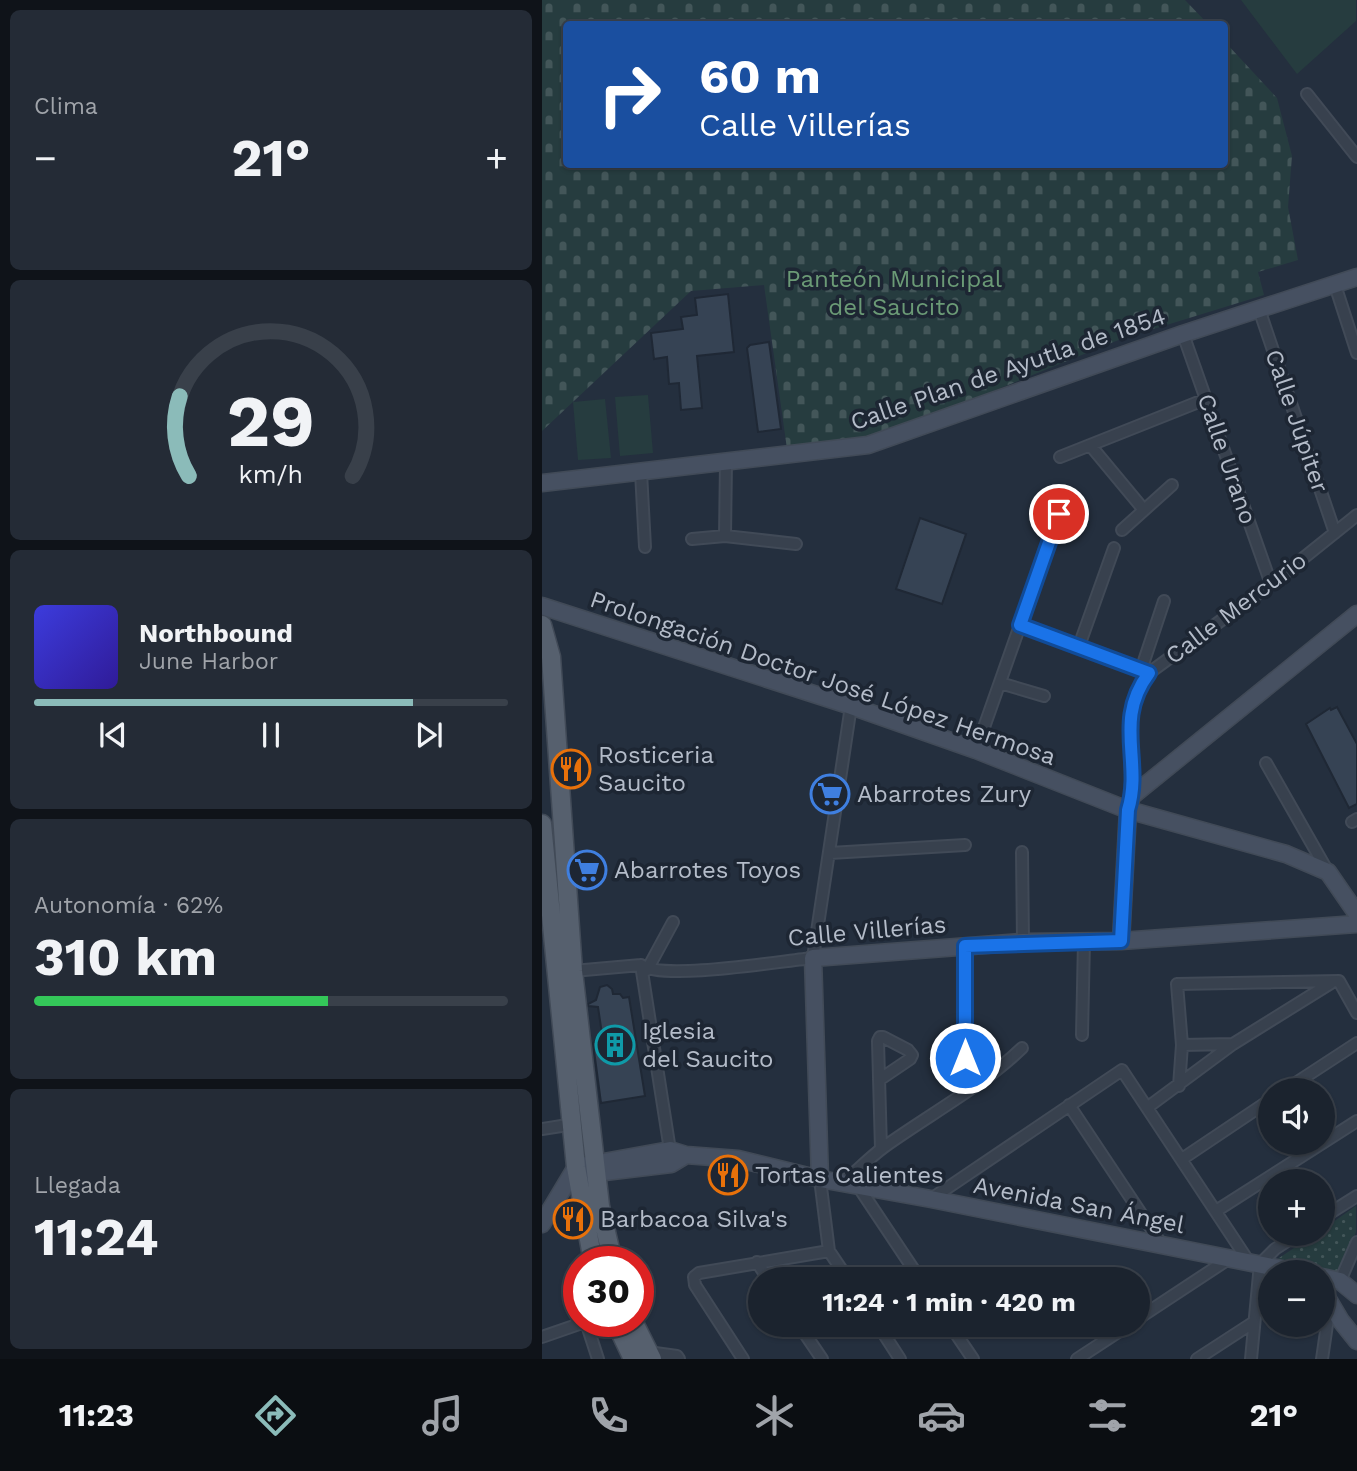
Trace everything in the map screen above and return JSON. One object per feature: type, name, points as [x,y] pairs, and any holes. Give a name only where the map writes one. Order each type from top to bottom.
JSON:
[{"type":"main road","points":[[542,625],[551,657],[573,971],[583,1173],[591,1246]]},
{"type":"main road","points":[[542,824],[549,953],[574,1124],[583,1173],[600,1206],[609,1246]]},
{"type":"main road","points":[[628,1337],[644,1357]]},
{"type":"main road","points":[[638,1337],[644,1357]]},
{"type":"street","points":[[1307,94],[1356,157]]},
{"type":"street","name":"Calle Plan de Ayutla de 1854","points":[[542,483],[868,445],[1183,334],[1356,277]]},
{"type":"street","points":[[1335,285],[1356,353]]},
{"type":"street","name":"Calle Júpiter","points":[[1259,309],[1335,533]]},
{"type":"street","name":"Calle Urano","points":[[1183,334],[1271,584]]},
{"type":"street","points":[[1060,457],[1206,399]]},
{"type":"street","points":[[1090,445],[1143,510]]},
{"type":"street","points":[[725,536],[726,462]]},
{"type":"street","points":[[641,472],[645,547]]},
{"type":"street","points":[[1122,530],[1172,485]]},
{"type":"street","points":[[976,750],[1067,492]]},
{"type":"street","name":"Calle Mercurio","points":[[1130,803],[1131,710],[1145,671],[1271,584],[1356,515]]},
{"type":"street","points":[[692,539],[725,536],[796,544]]},
{"type":"street","points":[[1079,646],[1114,548]]},
{"type":"street","points":[[1020,625],[1145,671],[1164,601]]},
{"type":"street","name":"Prolongación Doctor José López Hermosa","points":[[542,606],[851,706],[1286,854],[1328,872]]},
{"type":"street","points":[[1121,941],[1130,803],[1356,614]]},
{"type":"street","points":[[1000,682],[1044,696]]},
{"type":"street","points":[[840,1267],[829,1251],[820,1179],[813,958],[851,706]]},
{"type":"street","points":[[1266,763],[1328,872],[1356,914]]},
{"type":"street","points":[[830,853],[965,845]]},
{"type":"street","points":[[1022,852],[1023,942]]},
{"type":"street","points":[[673,922],[644,967],[678,1152]]},
{"type":"street","name":"Calle Villerías","points":[[573,971],[644,967],[674,972],[965,946],[1023,942],[1121,941],[1356,923]]},
{"type":"street","points":[[1082,1035],[1084,941]]},
{"type":"street","points":[[965,946],[965,1058]]},
{"type":"street","points":[[1148,1107],[1233,1044],[1334,981]]},
{"type":"street","points":[[1179,1086],[1182,1045],[1177,984],[1339,981],[1356,1013]]},
{"type":"street","points":[[1303,1078],[1356,1043]]},
{"type":"street","points":[[1182,1045],[1233,1044]]},
{"type":"street","points":[[911,1267],[850,1185],[881,1149],[963,1095],[1022,1048]]},
{"type":"street","points":[[931,1199],[1122,1070],[1216,1211],[1255,1263],[1251,1359]]},
{"type":"street","points":[[879,1080],[881,1149]]},
{"type":"street","points":[[1069,1105],[1162,1245]]},
{"type":"street","points":[[1182,1159],[1258,1108]]},
{"type":"street","points":[[1216,1211],[1356,1121]]},
{"type":"street","points":[[542,1129],[574,1124]]},
{"type":"street","name":"Avenida San Ángel","points":[[583,1173],[678,1152],[738,1159],[820,1179],[1227,1260],[1258,1264]]},
{"type":"street","points":[[542,1224],[583,1173]]},
{"type":"street","points":[[1335,1210],[1356,1196]]},
{"type":"street","points":[[1340,1281],[1356,1242]]},
{"type":"street","points":[[1255,1263],[1280,1246]]},
{"type":"street","points":[[743,1359],[695,1285],[694,1277],[699,1273],[829,1251]]},
{"type":"street","points":[[1150,1311],[1227,1260]]},
{"type":"street","points":[[757,1262],[760,1267]]},
{"type":"street","points":[[1335,1280],[1340,1281],[1356,1295]]},
{"type":"street","points":[[1335,1310],[1356,1341]]},
{"type":"street","points":[[1200,1358],[1254,1322]]},
{"type":"street","points":[[542,1337],[563,1330]]},
{"type":"street","points":[[591,1337],[598,1359]]},
{"type":"street","points":[[807,1337],[822,1359]]},
{"type":"street","points":[[886,1337],[900,1359]]},
{"type":"street","points":[[958,1337],[973,1359]]},
{"type":"street","points":[[1077,1359],[1111,1337]]},
{"type":"street","points":[[1322,1359],[1323,1337]]},
{"type":"street","points":[[644,1357],[677,1356],[679,1359]]},
{"type":"green space","name":"Panteón Municipal del Saucito","points":[[542,0],[1185,0],[1205,21],[563,21],[563,168],[1228,168],[1228,45],[1277,98],[1292,156],[1288,207],[1298,260],[1258,272],[1264,295],[1121,339],[880,437],[787,449],[764,285],[691,291],[542,431]]},
{"type":"green space","points":[[1241,0],[1356,0],[1356,21],[1297,74]]},
{"type":"green space","points":[[648,395],[653,453],[620,456],[615,397]]},
{"type":"green space","points":[[605,399],[611,458],[578,460],[573,402]]},
{"type":"green space","points":[[1356,1206],[1356,1232],[1339,1275],[1335,1274],[1335,1260],[1276,1260],[1297,1246],[1335,1246],[1335,1221]]},
{"type":"building","points":[[728,294],[734,352],[697,356],[702,408],[681,410],[679,383],[669,384],[667,357],[654,359],[651,333],[683,329],[681,317],[697,315],[695,298]]},
{"type":"building","points":[[769,342],[781,429],[758,432],[747,348],[750,345]]},
{"type":"building","points":[[920,518],[966,534],[942,604],[896,589]]},
{"type":"building","points":[[1337,707],[1357,744],[1357,804],[1349,808],[1306,724],[1330,708],[1331,710]]},
{"type":"building","name":"Iglesia del Saucito","points":[[607,985],[613,994],[629,997],[645,1096],[601,1103],[593,1043],[602,1034],[598,1007],[588,1004],[596,1000],[600,987]]},
{"type":"place","name":"Rosticeria Saucito","points":[[571,769]]},
{"type":"place","name":"Abarrotes Zury","points":[[830,794]]},
{"type":"place","name":"Abarrotes Toyos","points":[[587,870]]},
{"type":"place","name":"Iglesia del Saucito","points":[[615,1045]]},
{"type":"place","name":"Tortas Calientes","points":[[728,1175]]},
{"type":"place","name":"Barbacoa Silva's","points":[[573,1219]]},
{"type":"route","points":[[965,1058],[965,946],[1023,942],[1121,941],[1128,810],[1132,796],[1129,723],[1136,696],[1149,673],[1020,625],[1059,514]]}]
